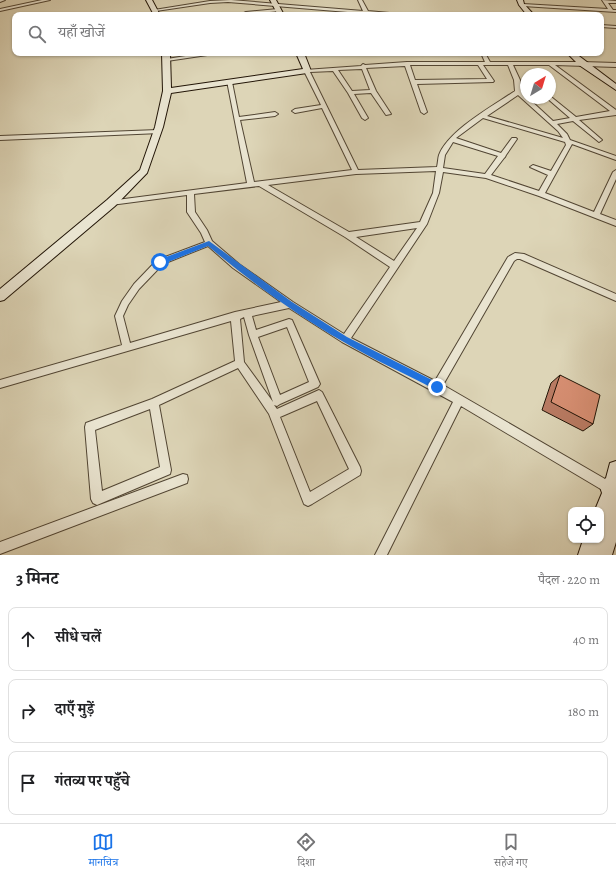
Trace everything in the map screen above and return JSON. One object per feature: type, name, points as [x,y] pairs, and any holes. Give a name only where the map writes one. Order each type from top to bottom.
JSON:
[{"type":"street","points":[[0,10],[48,0]]},
{"type":"street","points":[[149,0],[156,12],[210,2],[228,1],[277,7],[352,12]]},
{"type":"street","points":[[360,0],[366,12]]},
{"type":"street","points":[[605,1],[616,2]]},
{"type":"street","points":[[605,1],[613,10]]},
{"type":"street","points":[[521,3],[613,10]]},
{"type":"street","points":[[521,3],[528,12]]},
{"type":"street","points":[[251,12],[277,7]]},
{"type":"street","points":[[604,26],[616,27]]},
{"type":"street","points":[[0,296],[111,204],[144,171],[158,132],[167,91],[166,56]]},
{"type":"street","points":[[301,56],[356,172]]},
{"type":"street","points":[[484,56],[488,63]]},
{"type":"street","points":[[574,56],[582,64],[616,88]]},
{"type":"street","points":[[167,91],[307,71],[363,66],[479,63],[616,65]]},
{"type":"street","points":[[414,82],[491,81],[479,63]]},
{"type":"street","points":[[408,64],[424,112]]},
{"type":"street","points":[[510,64],[517,80],[518,92],[565,135],[569,145],[541,194]]},
{"type":"street","points":[[550,64],[616,112]]},
{"type":"street","points":[[582,64],[586,71],[616,92]]},
{"type":"street","points":[[363,66],[373,91],[388,114]]},
{"type":"street","points":[[334,69],[365,118]]},
{"type":"street","points":[[229,82],[251,185]]},
{"type":"street","points":[[351,94],[373,91]]},
{"type":"street","points":[[345,339],[423,224],[436,193],[442,155],[452,139],[482,116],[518,92]]},
{"type":"street","points":[[556,103],[599,140]]},
{"type":"street","points":[[295,111],[325,106]]},
{"type":"street","points":[[551,123],[616,112]]},
{"type":"street","points":[[237,119],[275,114]]},
{"type":"street","points":[[482,116],[568,141],[616,158]]},
{"type":"street","points":[[0,138],[158,132]]},
{"type":"street","points":[[452,139],[503,156]]},
{"type":"street","points":[[487,176],[514,139]]},
{"type":"street","points":[[533,167],[552,174]]},
{"type":"street","points":[[111,204],[190,192],[356,172],[439,169],[487,176],[616,222]]},
{"type":"street","points":[[596,215],[616,172]]},
{"type":"street","points":[[260,184],[348,236],[395,266]]},
{"type":"street","points":[[190,192],[191,212],[209,243],[236,266],[290,304],[345,339],[437,387],[613,486],[604,509]]},
{"type":"street","points":[[348,236],[423,224]]},
{"type":"street","points":[[126,346],[119,316],[125,303],[145,277],[154,266],[160,262],[209,243]]},
{"type":"street","points":[[437,387],[515,256],[521,256],[616,298]]},
{"type":"street","points":[[0,384],[126,346],[235,316],[290,304]]},
{"type":"street","points":[[247,313],[253,335],[277,401],[315,384],[289,323],[253,335]]},
{"type":"street","points":[[235,316],[240,363],[274,415],[308,500],[356,471],[319,395],[274,415]]},
{"type":"street","points":[[154,403],[166,470],[97,499],[90,427],[154,403],[240,363]]},
{"type":"street","points":[[381,555],[459,400]]},
{"type":"street","points":[[0,548],[183,479]]},
{"type":"street","points":[[603,555],[616,514]]},
{"type":"street","points":[[587,555],[591,543]]},
{"type":"building","points":[[560,375],[600,395],[593,424],[551,402]]},
{"type":"route","points":[[160,262],[209,243],[236,266],[290,304],[345,339],[437,387]]}]
